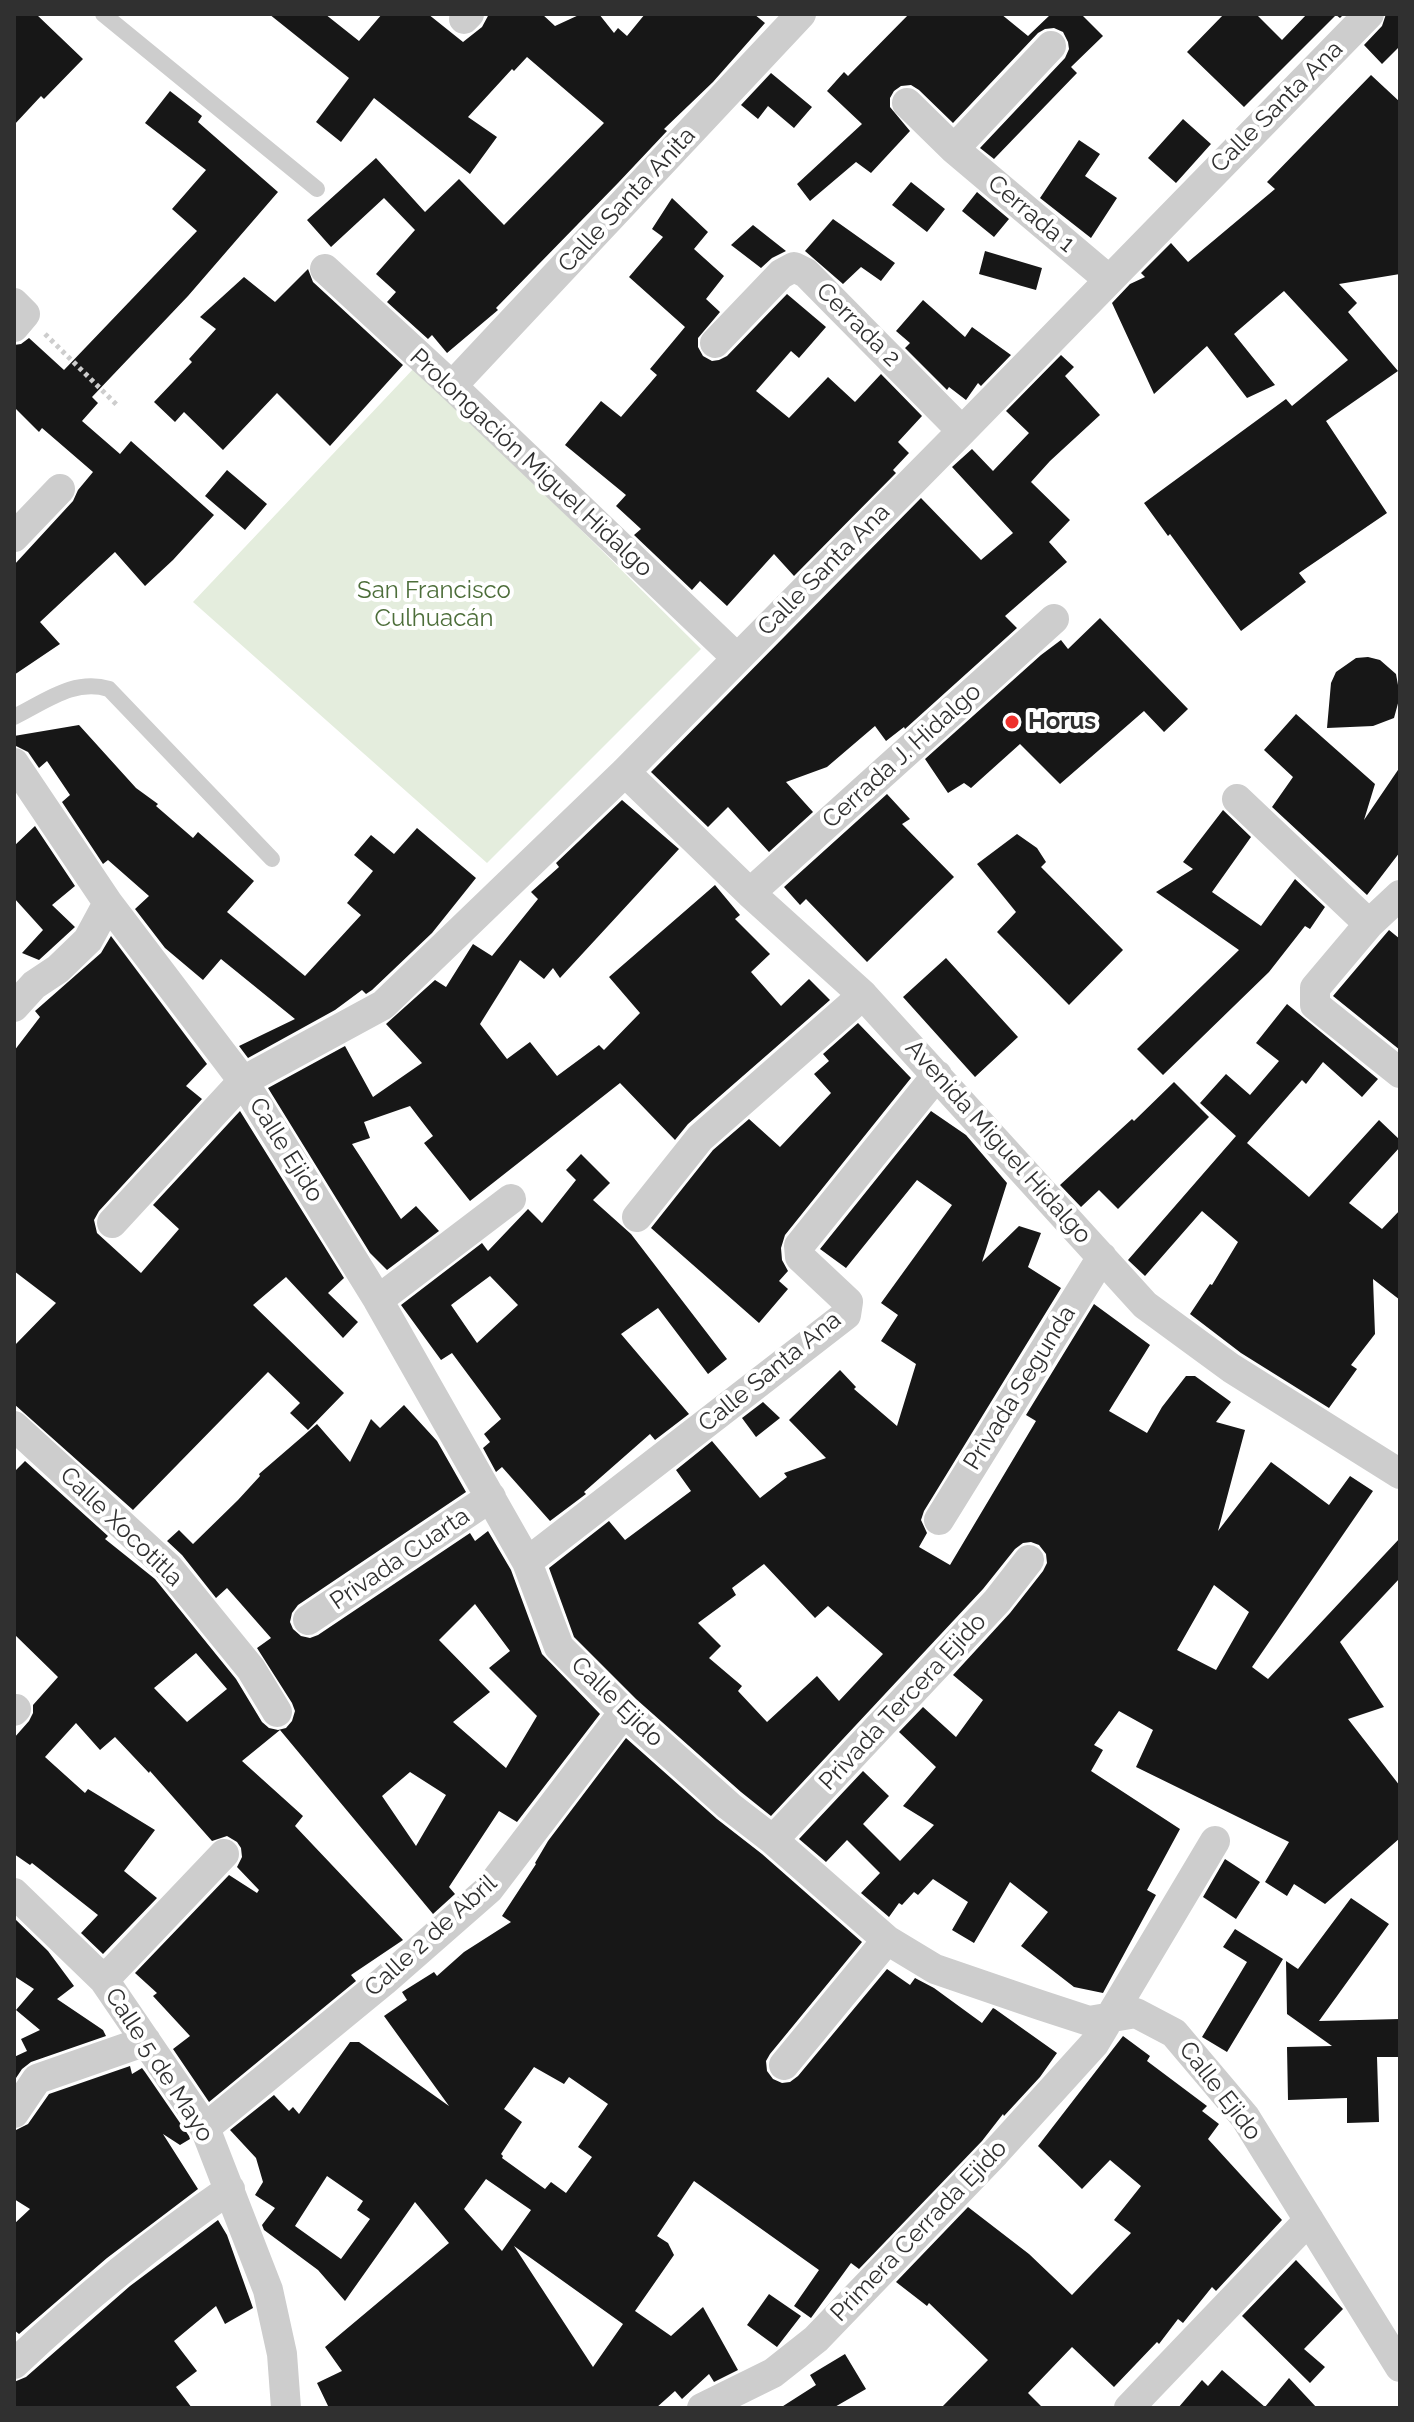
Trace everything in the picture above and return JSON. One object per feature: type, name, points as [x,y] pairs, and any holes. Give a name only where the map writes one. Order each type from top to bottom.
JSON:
[{"type":"street","name":"Calle Santa Anita","points":[[452,386],[801,14]]},
{"type":"street","name":"Calle Santa Ana","points":[[112,1223],[243,1081],[383,1005],[625,772],[1369,14]]},
{"type":"street","points":[[954,149],[1051,46]]},
{"type":"street","name":"Cerrada 1","points":[[907,103],[954,149],[1108,279]]},
{"type":"street","name":"Cerrada 2","points":[[715,343],[781,274],[794,267],[806,273],[962,431]]},
{"type":"street","name":"Prolongación Miguel Hidalgo","points":[[325,269],[737,658]]},
{"type":"street","points":[[14,537],[60,489]]},
{"type":"street","name":"Cerrada J. Hidalgo","points":[[750,893],[1054,619]]},
{"type":"street","name":"Calle Ejido","points":[[14,763],[108,903],[243,1081],[378,1300],[491,1497],[527,1562],[559,1647],[624,1712],[729,1806],[773,1840],[887,1940],[935,1969],[1089,2021],[1136,2013],[1174,2033],[1245,2117],[1400,2367]]},
{"type":"street","name":"Avenida Miguel Hidalgo","points":[[625,772],[750,893],[863,995],[1145,1305],[1219,1359],[1400,1474]]},
{"type":"street","points":[[1237,799],[1369,924]]},
{"type":"street","points":[[1400,895],[1369,924],[1315,988],[1315,1005],[1400,1073]]},
{"type":"street","points":[[14,1007],[34,985],[58,969],[88,940],[108,903]]},
{"type":"street","points":[[637,1217],[700,1138],[863,995]]},
{"type":"street","name":"Calle Santa Ana","points":[[527,1562],[846,1315],[848,1302],[800,1257],[799,1246],[937,1075]]},
{"type":"street","points":[[378,1300],[511,1199]]},
{"type":"street","name":"Privada Segunda","points":[[939,1520],[1102,1257]]},
{"type":"street","name":"Calle Xocotitla","points":[[14,1426],[168,1567],[251,1669],[277,1712]]},
{"type":"street","name":"Privada Cuarta","points":[[308,1620],[491,1497]]},
{"type":"street","name":"Privada Tercera Ejido","points":[[773,1840],[997,1601],[1029,1560]]},
{"type":"street","name":"Calle 2 de Abril","points":[[205,2128],[384,1981],[489,1889],[624,1712]]},
{"type":"street","name":"Primera Cerrada Ejido","points":[[702,2408],[773,2373],[816,2339],[1094,2044],[1215,1841]]},
{"type":"street","points":[[104,1980],[224,1854]]},
{"type":"street","name":"Calle 5 de Mayo","points":[[14,1893],[104,1980],[205,2128],[268,2290],[282,2354],[286,2408]]},
{"type":"street","points":[[784,2065],[887,1940]]},
{"type":"street","points":[[14,2113],[37,2079],[146,2041]]},
{"type":"street","points":[[14,2364],[57,2323],[159,2238],[230,2189]]},
{"type":"street","points":[[1129,2408],[1309,2220]]},
{"type":"lane","points":[[103,14],[317,189]]},
{"type":"lane","points":[[14,717],[78,685],[93,684],[109,689],[272,859]]},
{"type":"path","points":[[18,315],[118,406]]},
{"type":"green space","name":"San Francisco Culhuacán","points":[[416,366],[701,649],[487,863],[193,602]]},
{"type":"building","points":[[14,14],[36,14],[83,59],[14,125]]},
{"type":"building","points":[[269,14],[325,14],[359,41],[382,14],[428,14],[463,42],[482,27],[489,14],[542,14],[555,26],[581,14],[599,14],[614,33],[618,28],[627,36],[645,14],[754,14],[765,23],[713,82],[664,129],[667,131],[618,183],[496,308],[498,310],[447,353],[432,335],[428,339],[387,302],[396,292],[376,274],[415,230],[384,198],[331,247],[307,220],[376,158],[425,212],[459,179],[504,225],[604,123],[527,57],[468,117],[497,137],[470,174],[374,98],[341,142],[316,122],[349,78]]},
{"type":"building","points":[[909,14],[1001,14],[1028,36],[1051,14],[1081,14],[1103,36],[1071,67],[1077,73],[994,159],[980,148],[1065,58],[1069,49],[1063,32],[1054,28],[1038,33],[953,123],[919,90],[911,85],[901,86],[890,98],[890,107],[910,131],[871,173],[856,162],[810,201],[797,184],[862,124],[827,91],[844,72],[848,76]]},
{"type":"building","points":[[1224,14],[1256,14],[1282,40],[1307,14],[1344,14],[1340,18],[1336,15],[1244,107],[1187,52]]},
{"type":"building","points":[[1386,14],[1400,14],[1400,46],[1382,64],[1364,45],[1382,26]]},
{"type":"building","points":[[771,73],[812,107],[794,128],[768,106],[758,119],[741,105]]},
{"type":"building","points":[[1371,75],[1400,102],[1400,274],[1339,284],[1357,303],[1348,312],[1398,371],[1326,421],[1387,513],[1299,573],[1306,582],[1241,631],[1144,503],[1286,399],[1292,406],[1348,360],[1284,291],[1234,334],[1275,385],[1247,398],[1207,346],[1154,394],[1112,303],[1130,284],[1145,277],[1141,273],[1171,243],[1188,262],[1275,189],[1267,182]]},
{"type":"building","points":[[170,91],[202,116],[198,122],[278,192],[188,296],[92,397],[98,403],[82,421],[120,454],[131,441],[214,515],[145,586],[115,552],[40,622],[60,644],[14,675],[14,565],[73,501],[93,472],[42,428],[39,432],[14,407],[14,345],[29,338],[64,370],[197,231],[172,209],[206,170],[145,123]]},
{"type":"building","points":[[1183,119],[1211,144],[1176,183],[1148,158]]},
{"type":"building","points":[[1079,140],[1100,154],[1085,176],[1117,198],[1091,238],[1040,198]]},
{"type":"building","points":[[911,182],[945,209],[927,232],[892,205]]},
{"type":"building","points":[[977,192],[1009,219],[994,237],[962,211]]},
{"type":"building","points":[[672,198],[708,232],[694,249],[724,276],[706,299],[720,312],[698,338],[698,347],[703,356],[712,361],[727,356],[787,294],[826,327],[799,358],[791,351],[756,391],[789,418],[828,377],[855,402],[881,374],[922,416],[898,442],[909,453],[893,470],[896,473],[794,576],[774,554],[727,606],[700,581],[692,590],[634,535],[641,529],[616,506],[626,495],[565,445],[601,401],[621,417],[657,375],[650,369],[685,327],[629,277],[663,237],[652,229]]},
{"type":"building","points":[[833,219],[895,263],[881,281],[861,267],[843,284],[805,251]]},
{"type":"building","points":[[753,225],[786,251],[761,268],[731,245]]},
{"type":"building","points":[[985,251],[1042,268],[1036,290],[979,274]]},
{"type":"building","points":[[308,269],[313,282],[403,365],[330,446],[277,393],[223,450],[184,412],[175,422],[154,402],[192,362],[189,359],[216,329],[200,317],[244,277],[275,302]]},
{"type":"building","points":[[923,300],[965,337],[972,327],[1011,355],[981,386],[978,383],[966,400],[949,387],[947,390],[905,348],[910,343],[896,331]]},
{"type":"building","points":[[1061,355],[1074,367],[1065,376],[1100,415],[1031,482],[1070,520],[1049,542],[1067,562],[1005,616],[1017,628],[905,729],[886,741],[875,726],[827,767],[786,782],[813,812],[769,852],[728,807],[708,827],[651,772],[921,498],[981,560],[1013,533],[952,467],[972,449],[993,471],[1029,433],[1006,411]]},
{"type":"building","points":[[227,470],[267,504],[245,530],[205,496]]},
{"type":"building","points":[[1100,618],[1188,709],[1164,732],[1144,711],[1060,784],[1020,744],[971,788],[964,783],[948,793],[925,759],[1041,655],[1061,640],[1068,649]]},
{"type":"building","points":[[1356,658],[1380,660],[1396,674],[1400,696],[1394,718],[1373,726],[1327,728],[1331,683],[1336,672]]},
{"type":"building","points":[[1296,714],[1375,784],[1364,820],[1400,767],[1400,852],[1367,895],[1272,807],[1293,777],[1264,750]]},
{"type":"building","points":[[79,725],[136,788],[158,804],[156,806],[193,838],[198,832],[254,881],[227,912],[305,976],[361,915],[347,903],[373,871],[354,855],[371,835],[394,854],[417,828],[476,878],[432,933],[372,990],[366,994],[362,990],[335,1010],[248,1058],[239,1046],[295,1019],[221,959],[203,980],[165,948],[135,909],[149,896],[108,860],[103,864],[62,802],[70,795],[47,761],[39,768],[28,752],[14,745],[14,736]]},
{"type":"building","points":[[887,794],[910,819],[902,824],[954,877],[867,962],[806,899],[800,905],[784,887]]},
{"type":"building","points":[[622,800],[679,849],[560,978],[553,968],[544,979],[520,960],[480,1024],[507,1059],[530,1042],[557,1076],[599,1045],[604,1050],[640,1013],[609,977],[715,885],[740,915],[735,919],[770,954],[751,972],[781,1006],[809,979],[830,1000],[688,1124],[675,1140],[620,1083],[470,1201],[424,1143],[433,1136],[410,1106],[364,1122],[370,1138],[352,1144],[401,1219],[416,1206],[439,1231],[387,1270],[370,1253],[268,1088],[345,1046],[373,1097],[422,1063],[386,1024],[435,980],[446,987],[473,944],[492,956],[538,899],[531,892],[559,867],[556,863]]},
{"type":"building","points":[[1223,810],[1251,837],[1212,892],[1261,926],[1295,879],[1325,907],[1310,929],[1305,926],[1269,972],[1163,1075],[1137,1049],[1239,950],[1156,892],[1193,869],[1183,862]]},
{"type":"building","points":[[35,826],[75,886],[52,905],[75,927],[39,960],[22,953],[43,930],[14,898],[14,846]]},
{"type":"building","points":[[1017,834],[1037,848],[1046,862],[1041,867],[1123,950],[1069,1005],[997,932],[1016,912],[977,864]]},
{"type":"building","points":[[1389,930],[1400,939],[1400,1050],[1333,996]]},
{"type":"building","points":[[111,936],[207,1064],[186,1086],[202,1099],[99,1211],[94,1220],[97,1233],[141,1273],[179,1229],[153,1205],[240,1111],[344,1278],[328,1293],[358,1322],[343,1338],[286,1277],[253,1305],[344,1393],[308,1430],[290,1413],[300,1403],[268,1372],[133,1510],[14,1404],[14,1346],[56,1303],[14,1271],[14,1051],[40,1017],[35,1011],[101,953]]},
{"type":"building","points":[[946,958],[1018,1037],[975,1077],[903,997]]},
{"type":"building","points":[[1287,1004],[1378,1079],[1362,1097],[1323,1062],[1306,1084],[1302,1080],[1247,1143],[1309,1197],[1379,1120],[1400,1140],[1400,1147],[1349,1203],[1382,1229],[1400,1210],[1400,1300],[1373,1279],[1375,1334],[1351,1365],[1357,1369],[1329,1408],[1241,1353],[1190,1314],[1238,1242],[1202,1211],[1145,1276],[1128,1260],[1236,1136],[1200,1103],[1226,1074],[1250,1095],[1279,1061],[1256,1043]]},
{"type":"building","points":[[858,1023],[911,1078],[785,1235],[781,1248],[782,1260],[788,1271],[779,1281],[788,1289],[759,1323],[651,1228],[713,1150],[749,1119],[780,1147],[831,1093],[814,1074],[829,1061],[823,1054]]},
{"type":"building","points":[[1174,1082],[1209,1117],[1118,1209],[1099,1190],[1081,1207],[1060,1185]]},
{"type":"building","points":[[931,1111],[966,1135],[1007,1183],[982,1262],[1019,1226],[1041,1233],[1028,1267],[1061,1288],[921,1520],[927,1533],[919,1547],[950,1565],[1036,1421],[1026,1415],[1094,1304],[1150,1345],[1109,1411],[1147,1433],[1186,1376],[1195,1376],[1231,1402],[1216,1422],[1245,1430],[1218,1531],[1271,1462],[1329,1505],[1350,1476],[1373,1491],[1252,1667],[1268,1679],[1400,1538],[1400,1578],[1340,1642],[1384,1707],[1348,1719],[1400,1786],[1400,1838],[1325,1904],[1294,1884],[1287,1896],[1265,1882],[1289,1842],[1136,1767],[1153,1730],[1119,1711],[1094,1745],[1103,1750],[1091,1771],[1180,1829],[1147,1890],[1156,1895],[1103,1993],[1074,1987],[1021,1946],[1048,1912],[1010,1882],[974,1943],[952,1930],[968,1902],[933,1879],[918,1895],[914,1892],[902,1905],[899,1903],[889,1917],[861,1893],[880,1873],[847,1840],[826,1862],[799,1839],[863,1771],[889,1796],[863,1824],[900,1861],[934,1825],[903,1806],[936,1767],[899,1732],[923,1707],[956,1737],[983,1700],[953,1675],[1010,1613],[1043,1571],[1047,1563],[1046,1554],[1039,1545],[1031,1542],[1015,1549],[983,1589],[771,1816],[636,1699],[574,1637],[549,1568],[609,1521],[625,1540],[691,1491],[676,1470],[712,1441],[760,1498],[787,1477],[784,1473],[826,1458],[789,1420],[840,1370],[856,1387],[854,1389],[897,1426],[916,1364],[881,1341],[898,1315],[881,1303],[952,1205],[917,1180],[846,1268],[820,1249]],"holes":[[[764,1564],[815,1618],[828,1606],[883,1654],[839,1701],[817,1676],[767,1722],[738,1691],[742,1686],[709,1658],[721,1646],[698,1623],[736,1595],[732,1588]],[[1214,1585],[1249,1612],[1216,1670],[1177,1650]]]},
{"type":"building","points":[[581,1154],[610,1183],[593,1200],[631,1234],[727,1359],[708,1374],[658,1308],[621,1334],[689,1414],[655,1440],[650,1434],[584,1492],[586,1494],[550,1521],[502,1467],[496,1472],[483,1448],[490,1442],[484,1434],[501,1419],[452,1353],[441,1360],[401,1305],[482,1243],[488,1251],[528,1209],[542,1223],[576,1180],[566,1170]],"holes":[[[490,1276],[518,1305],[477,1343],[451,1305]]]},
{"type":"building","points":[[763,1402],[780,1418],[756,1437],[742,1418]]},
{"type":"building","points":[[404,1405],[437,1441],[466,1492],[298,1605],[290,1622],[293,1629],[301,1636],[310,1638],[318,1635],[470,1533],[475,1541],[488,1531],[511,1570],[542,1654],[600,1714],[517,1822],[499,1811],[449,1887],[455,1894],[433,1914],[280,1730],[242,1761],[303,1816],[295,1826],[403,1940],[351,1975],[356,1981],[209,2102],[173,2049],[190,2036],[153,1996],[157,1993],[135,1973],[229,1875],[257,1893],[259,1890],[237,1867],[242,1857],[237,1842],[227,1836],[212,1841],[150,1771],[115,1737],[100,1750],[76,1723],[45,1757],[85,1793],[88,1789],[155,1830],[124,1871],[157,1898],[103,1954],[81,1933],[98,1915],[32,1863],[30,1865],[14,1854],[14,1738],[29,1721],[33,1705],[58,1677],[14,1634],[14,1472],[25,1461],[108,1536],[105,1539],[155,1579],[236,1679],[262,1722],[278,1730],[286,1728],[295,1711],[257,1648],[271,1638],[227,1588],[216,1598],[167,1541],[179,1530],[193,1544],[238,1500],[259,1474],[317,1424],[350,1462],[371,1419],[380,1428]],"holes":[[[475,1604],[510,1651],[489,1668],[537,1716],[506,1768],[453,1722],[490,1692],[439,1640]],[[196,1653],[227,1689],[187,1722],[154,1688]],[[410,1772],[446,1795],[416,1846],[382,1796]]]},
{"type":"building","points":[[626,1738],[862,1942],[766,2061],[767,2071],[773,2079],[782,2083],[798,2076],[887,1969],[910,1985],[915,1978],[934,1988],[982,2023],[993,2008],[1057,2053],[1040,2077],[1003,2114],[982,2141],[859,2269],[851,2263],[811,2318],[794,2306],[819,2270],[694,2181],[657,2236],[668,2243],[674,2255],[635,2311],[671,2336],[703,2307],[738,2370],[714,2382],[709,2374],[682,2399],[675,2391],[656,2408],[329,2408],[317,2383],[342,2371],[325,2347],[449,2243],[415,2202],[345,2301],[318,2270],[264,2230],[262,2225],[275,2208],[255,2195],[263,2182],[256,2158],[230,2130],[274,2095],[289,2111],[293,2107],[299,2114],[350,2042],[359,2042],[449,2106],[384,2016],[407,2000],[402,1992],[434,1972],[437,1976],[464,1952],[511,1922],[502,1916],[548,1841]],"holes":[[[534,2067],[564,2084],[569,2077],[608,2104],[578,2147],[592,2157],[566,2193],[551,2182],[545,2189],[502,2158],[501,2154],[522,2122],[504,2109]],[[327,2176],[363,2201],[357,2210],[370,2219],[341,2259],[295,2226]],[[486,2179],[531,2210],[502,2251],[464,2209]],[[514,2246],[623,2324],[593,2367]]]},
{"type":"building","points":[[1225,1859],[1260,1882],[1236,1919],[1203,1897]]},
{"type":"building","points":[[1351,1898],[1389,1924],[1319,2021],[1400,2019],[1400,2057],[1377,2057],[1379,2122],[1347,2123],[1347,2098],[1288,2100],[1287,2047],[1332,2046],[1287,2014],[1286,1961],[1298,1969]]},
{"type":"building","points":[[14,1918],[48,1951],[74,1986],[57,1999],[103,2030],[106,2036],[31,2062],[14,2081],[14,2057],[27,2051],[21,2039],[40,2030],[16,2010],[34,1989],[14,1976]]},
{"type":"building","points":[[1235,1929],[1283,1959],[1227,2052],[1202,2037],[1247,1962],[1223,1947]]},
{"type":"building","points":[[1123,2036],[1150,2056],[1147,2061],[1207,2106],[1202,2111],[1219,2124],[1208,2139],[1282,2220],[1216,2291],[1212,2287],[1183,2323],[1178,2319],[1159,2344],[1157,2342],[1114,2387],[1072,2347],[1028,2393],[1043,2408],[941,2408],[988,2360],[929,2303],[927,2306],[896,2282],[968,2207],[1029,2254],[1072,2295],[1131,2233],[1114,2220],[1141,2186],[1110,2160],[1082,2189],[1038,2146]]},
{"type":"building","points":[[130,2066],[132,2074],[142,2068],[189,2136],[190,2139],[180,2145],[163,2134],[198,2189],[107,2258],[19,2334],[14,2330],[14,2224],[30,2209],[14,2199],[14,2131],[28,2124],[49,2094]]},
{"type":"building","points":[[218,2220],[227,2235],[253,2308],[225,2324],[216,2306],[174,2341],[197,2371],[176,2387],[192,2408],[14,2408],[14,2382],[26,2377],[130,2286]]},
{"type":"building","points":[[1296,2260],[1343,2309],[1304,2349],[1325,2367],[1310,2383],[1242,2316]]},
{"type":"building","points":[[769,2294],[801,2316],[777,2347],[747,2325]]},
{"type":"building","points":[[845,2354],[866,2389],[833,2408],[780,2408],[816,2385],[810,2375]]},
{"type":"building","points":[[1222,2370],[1265,2407],[1289,2378],[1317,2408],[1178,2408],[1202,2380],[1208,2386]]},
{"type":"place","name":"Horus","points":[[1012,722]]}]
